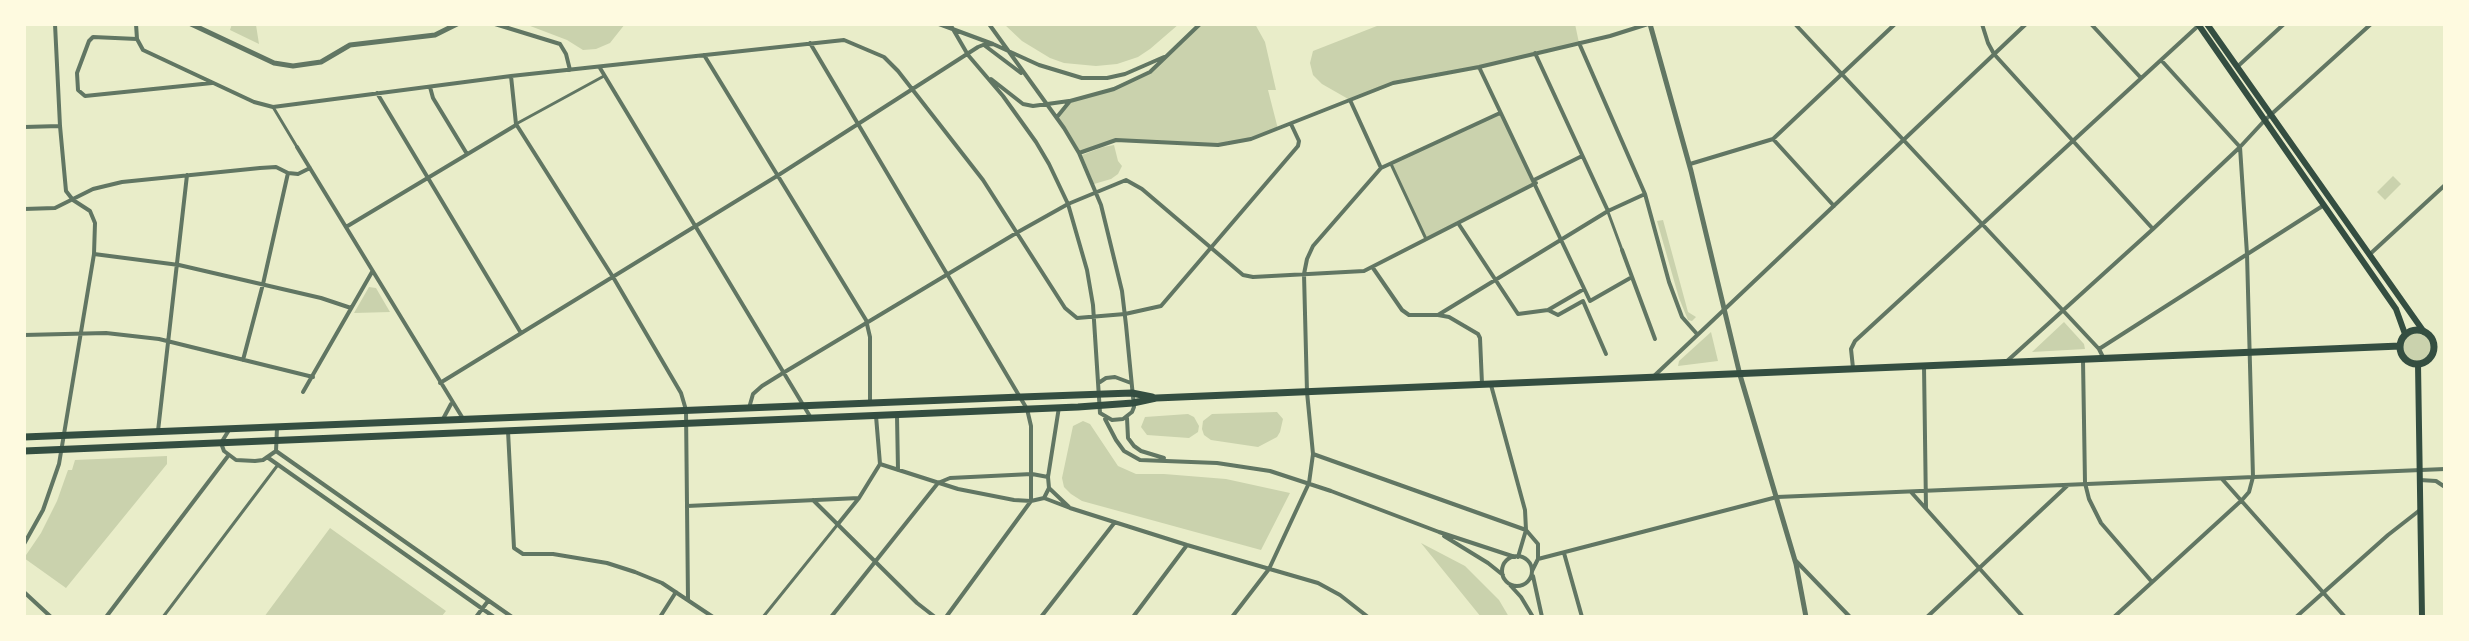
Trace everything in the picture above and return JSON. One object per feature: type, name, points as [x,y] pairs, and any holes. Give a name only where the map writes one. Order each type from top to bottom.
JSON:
[{"type":"main road","points":[[2199,24],[2432,339],[2435,347],[2430,357],[2418,364],[2407,361],[2400,346],[2405,334],[2413,330],[2424,332]]},
{"type":"main road","points":[[2207,24],[2324,205],[2396,309],[2405,334]]},
{"type":"main road","points":[[25,451],[1027,409],[1133,403],[1155,398],[2400,346]]},
{"type":"main road","points":[[2435,347],[2445,346]]},
{"type":"main road","points":[[2418,364],[2422,617]]},
{"type":"main road","points":[[24,437],[1099,394],[1132,393],[1155,398]]},
{"type":"main road","points":[[1027,409],[1061,396]]},
{"type":"street","points":[[24,544],[43,510],[59,464],[94,254],[95,223],[90,211],[73,200],[66,191],[55,24]]},
{"type":"street","points":[[136,24],[138,41],[143,50],[254,102],[273,107],[511,76],[844,40],[884,57],[914,90],[983,180],[1071,314],[1077,318],[1125,314],[1161,306],[1298,146],[1299,141],[1291,124]]},
{"type":"street","points":[[191,24],[274,63],[293,66],[321,62],[350,45],[435,35],[457,24]]},
{"type":"street","points":[[495,24],[560,44],[570,70]]},
{"type":"street","points":[[939,24],[951,26],[1039,65],[1082,78],[1125,74],[1164,57]]},
{"type":"street","points":[[989,24],[1023,75],[1049,105],[1079,153],[1109,232],[1122,291],[1133,403],[1132,412],[1127,417],[1112,420],[1104,417]]},
{"type":"street","points":[[986,76],[1023,104],[1033,106],[1091,96],[1150,72],[1200,24]]},
{"type":"street","points":[[1079,153],[1116,140],[1218,145],[1234,143],[1413,78],[1479,67],[1649,24],[1689,164],[1740,375],[1794,559],[1806,617]]},
{"type":"street","points":[[1795,24],[2099,349],[2104,359]]},
{"type":"street","points":[[1689,164],[1773,139],[1895,24]]},
{"type":"street","points":[[1982,24],[1994,54],[2153,229]]},
{"type":"street","points":[[1652,378],[2026,24]]},
{"type":"street","points":[[2091,24],[2141,78]]},
{"type":"street","points":[[1853,368],[1851,349],[1855,341],[2199,24]]},
{"type":"street","points":[[2237,67],[2284,24]]},
{"type":"street","points":[[2006,362],[2371,24]]},
{"type":"street","points":[[951,26],[968,55],[1036,142],[1068,204],[1087,270],[1094,317],[1100,413],[1130,456],[1140,460],[1217,463],[1270,471],[1527,560],[1542,617]]},
{"type":"street","points":[[138,41],[93,37],[77,73],[78,90],[85,96],[214,83]]},
{"type":"street","points":[[973,37],[1023,75]]},
{"type":"street","points":[[810,43],[1027,409],[1031,426],[1031,501],[946,617]]},
{"type":"street","points":[[1579,43],[1645,194],[1682,317],[1697,334]]},
{"type":"street","points":[[440,383],[983,45],[993,44]]},
{"type":"street","points":[[1535,53],[1608,211],[1655,339]]},
{"type":"street","points":[[703,55],[867,323],[870,337],[870,403]]},
{"type":"street","points":[[2114,617],[2242,500],[2249,492],[2253,477],[2247,254],[2240,147],[2160,59]]},
{"type":"street","points":[[1479,67],[1590,301],[1632,277]]},
{"type":"street","points":[[600,68],[811,418]]},
{"type":"street","points":[[346,227],[516,124],[604,75]]},
{"type":"street","points":[[511,76],[516,124],[613,277],[681,393],[687,423],[688,600]]},
{"type":"street","points":[[430,87],[433,98],[467,154]]},
{"type":"street","points":[[377,93],[521,333]]},
{"type":"street","points":[[1350,100],[1381,168]]},
{"type":"street","points":[[1057,117],[1070,101]]},
{"type":"street","points":[[273,107],[451,404],[463,419]]},
{"type":"street","points":[[1232,617],[1269,569],[1309,483],[1313,454],[1307,392],[1304,274],[1313,246],[1381,168],[1500,113]]},
{"type":"street","points":[[24,127],[60,126]]},
{"type":"street","points":[[1773,139],[1834,206]]},
{"type":"street","points":[[749,408],[753,394],[783,373],[1018,232],[1068,204],[1126,180],[1134,183],[1243,275],[1253,277],[1373,268],[1583,156]]},
{"type":"street","points":[[1391,164],[1426,239]]},
{"type":"street","points":[[24,209],[55,208],[93,189],[122,182],[276,167],[298,174],[310,168]]},
{"type":"street","points":[[243,360],[288,173]]},
{"type":"street","points":[[158,432],[187,175]]},
{"type":"street","points":[[2369,255],[2445,185]]},
{"type":"street","points":[[1438,315],[1608,211],[1645,194]]},
{"type":"street","points":[[2099,349],[2324,205]]},
{"type":"street","points":[[1458,222],[1518,314],[1548,310],[1583,289]]},
{"type":"street","points":[[94,254],[179,265],[321,298],[351,308]]},
{"type":"street","points":[[1373,268],[1402,310],[1409,315],[1438,315],[1459,321],[1480,338],[1486,385],[1525,510],[1526,530],[1516,557],[1504,565],[1503,575]]},
{"type":"street","points":[[303,392],[372,272]]},
{"type":"street","points":[[1583,289],[1583,301],[1606,354]]},
{"type":"street","points":[[1548,310],[1558,315],[1583,301]]},
{"type":"street","points":[[24,335],[106,333],[170,341],[313,377]]},
{"type":"street","points":[[2083,360],[2085,483],[2093,511],[2152,582]]},
{"type":"street","points":[[1924,366],[1927,509]]},
{"type":"street","points":[[1099,383],[1115,377],[1131,383]]},
{"type":"street","points":[[442,420],[451,404]]},
{"type":"street","points":[[1044,498],[1049,488],[1059,407]]},
{"type":"street","points":[[897,414],[898,470]]},
{"type":"street","points":[[763,617],[859,498],[880,464],[876,415]]},
{"type":"street","points":[[1127,417],[1128,438],[1134,446],[1166,459]]},
{"type":"street","points":[[229,430],[221,443],[228,456],[246,461],[267,457],[276,451],[277,428]]},
{"type":"street","points":[[508,431],[514,548],[523,554],[553,554],[607,563],[635,572],[676,592],[713,617]]},
{"type":"street","points":[[276,451],[512,617]]},
{"type":"street","points":[[1313,454],[1526,530],[1538,544],[1538,559],[1525,584],[1508,584]]},
{"type":"street","points":[[106,617],[228,456]]},
{"type":"street","points":[[267,457],[494,617]]},
{"type":"street","points":[[880,464],[958,489],[1014,500],[1044,498],[1187,545],[1318,583],[1340,595],[1368,617]]},
{"type":"street","points":[[163,617],[277,466]]},
{"type":"street","points":[[1538,559],[1777,497],[2445,469]]},
{"type":"street","points":[[831,617],[938,483],[950,478],[1032,474],[1048,477]]},
{"type":"street","points":[[2222,479],[2345,617]]},
{"type":"street","points":[[2420,480],[2436,481],[2445,487]]},
{"type":"street","points":[[1927,617],[2069,484]]},
{"type":"street","points":[[1049,488],[1070,508]]},
{"type":"street","points":[[1911,492],[2023,617]]},
{"type":"street","points":[[687,506],[859,498]]},
{"type":"street","points":[[812,500],[935,617]]},
{"type":"street","points":[[2296,617],[2420,510]]},
{"type":"street","points":[[1041,617],[1115,522]]},
{"type":"street","points":[[1439,532],[1503,575],[1533,617]]},
{"type":"street","points":[[1133,617],[1187,545]]},
{"type":"street","points":[[1564,553],[1582,617]]},
{"type":"street","points":[[1794,559],[1850,617]]},
{"type":"street","points":[[24,592],[51,617]]},
{"type":"street","points":[[660,617],[676,592]]},
{"type":"street","points":[[476,617],[488,601]]},
{"type":"green space","points":[[232,24],[256,25],[259,44],[230,30]]},
{"type":"green space","points":[[525,24],[625,24],[610,43],[583,50],[567,40]]},
{"type":"green space","points":[[1004,24],[1179,24],[1138,57],[1117,64],[1096,66],[1064,63],[1050,58],[1022,41]]},
{"type":"green space","points":[[1200,24],[1255,24],[1265,42],[1276,90],[1268,90],[1278,129],[1251,139],[1218,145],[1116,140],[1079,153],[1057,117],[1070,101],[1091,96],[1150,72]]},
{"type":"green space","points":[[1382,24],[1575,24],[1579,43],[1465,70],[1413,78],[1350,100],[1322,84],[1313,75],[1310,63],[1313,51]]},
{"type":"green space","points":[[1500,113],[1536,183],[1426,239],[1391,164]]},
{"type":"green space","points":[[1114,145],[1122,166],[1118,174],[1094,184],[1082,155]]},
{"type":"green space","points":[[2393,176],[2401,184],[2385,200],[2377,192]]},
{"type":"green space","points":[[1663,220],[1688,312],[1696,317],[1692,321],[1688,320],[1679,298],[1657,221]]},
{"type":"green space","points":[[369,287],[376,288],[390,312],[354,313]]},
{"type":"green space","points":[[2064,322],[2085,349],[2032,352]]},
{"type":"green space","points":[[2416,330],[2428,336],[2434,348],[2428,360],[2416,366],[2404,360],[2398,348],[2404,336]]},
{"type":"green space","points":[[1711,332],[1718,361],[1678,366],[1679,361]]},
{"type":"green space","points":[[1277,412],[1283,419],[1280,432],[1277,437],[1258,447],[1211,440],[1202,429],[1203,421],[1212,414]]},
{"type":"green space","points":[[1188,414],[1199,426],[1198,432],[1189,438],[1147,435],[1141,427],[1145,417]]},
{"type":"green space","points":[[1083,421],[1090,424],[1118,466],[1136,474],[1226,479],[1290,493],[1261,550],[1082,501],[1071,494],[1064,487],[1062,478],[1073,426]]},
{"type":"green space","points":[[167,456],[167,464],[66,588],[24,558],[41,533],[75,460]]},
{"type":"green space","points":[[330,528],[446,611],[441,617],[264,617]]},
{"type":"green space","points":[[1421,543],[1465,566],[1499,600],[1509,617],[1481,617]]}]
